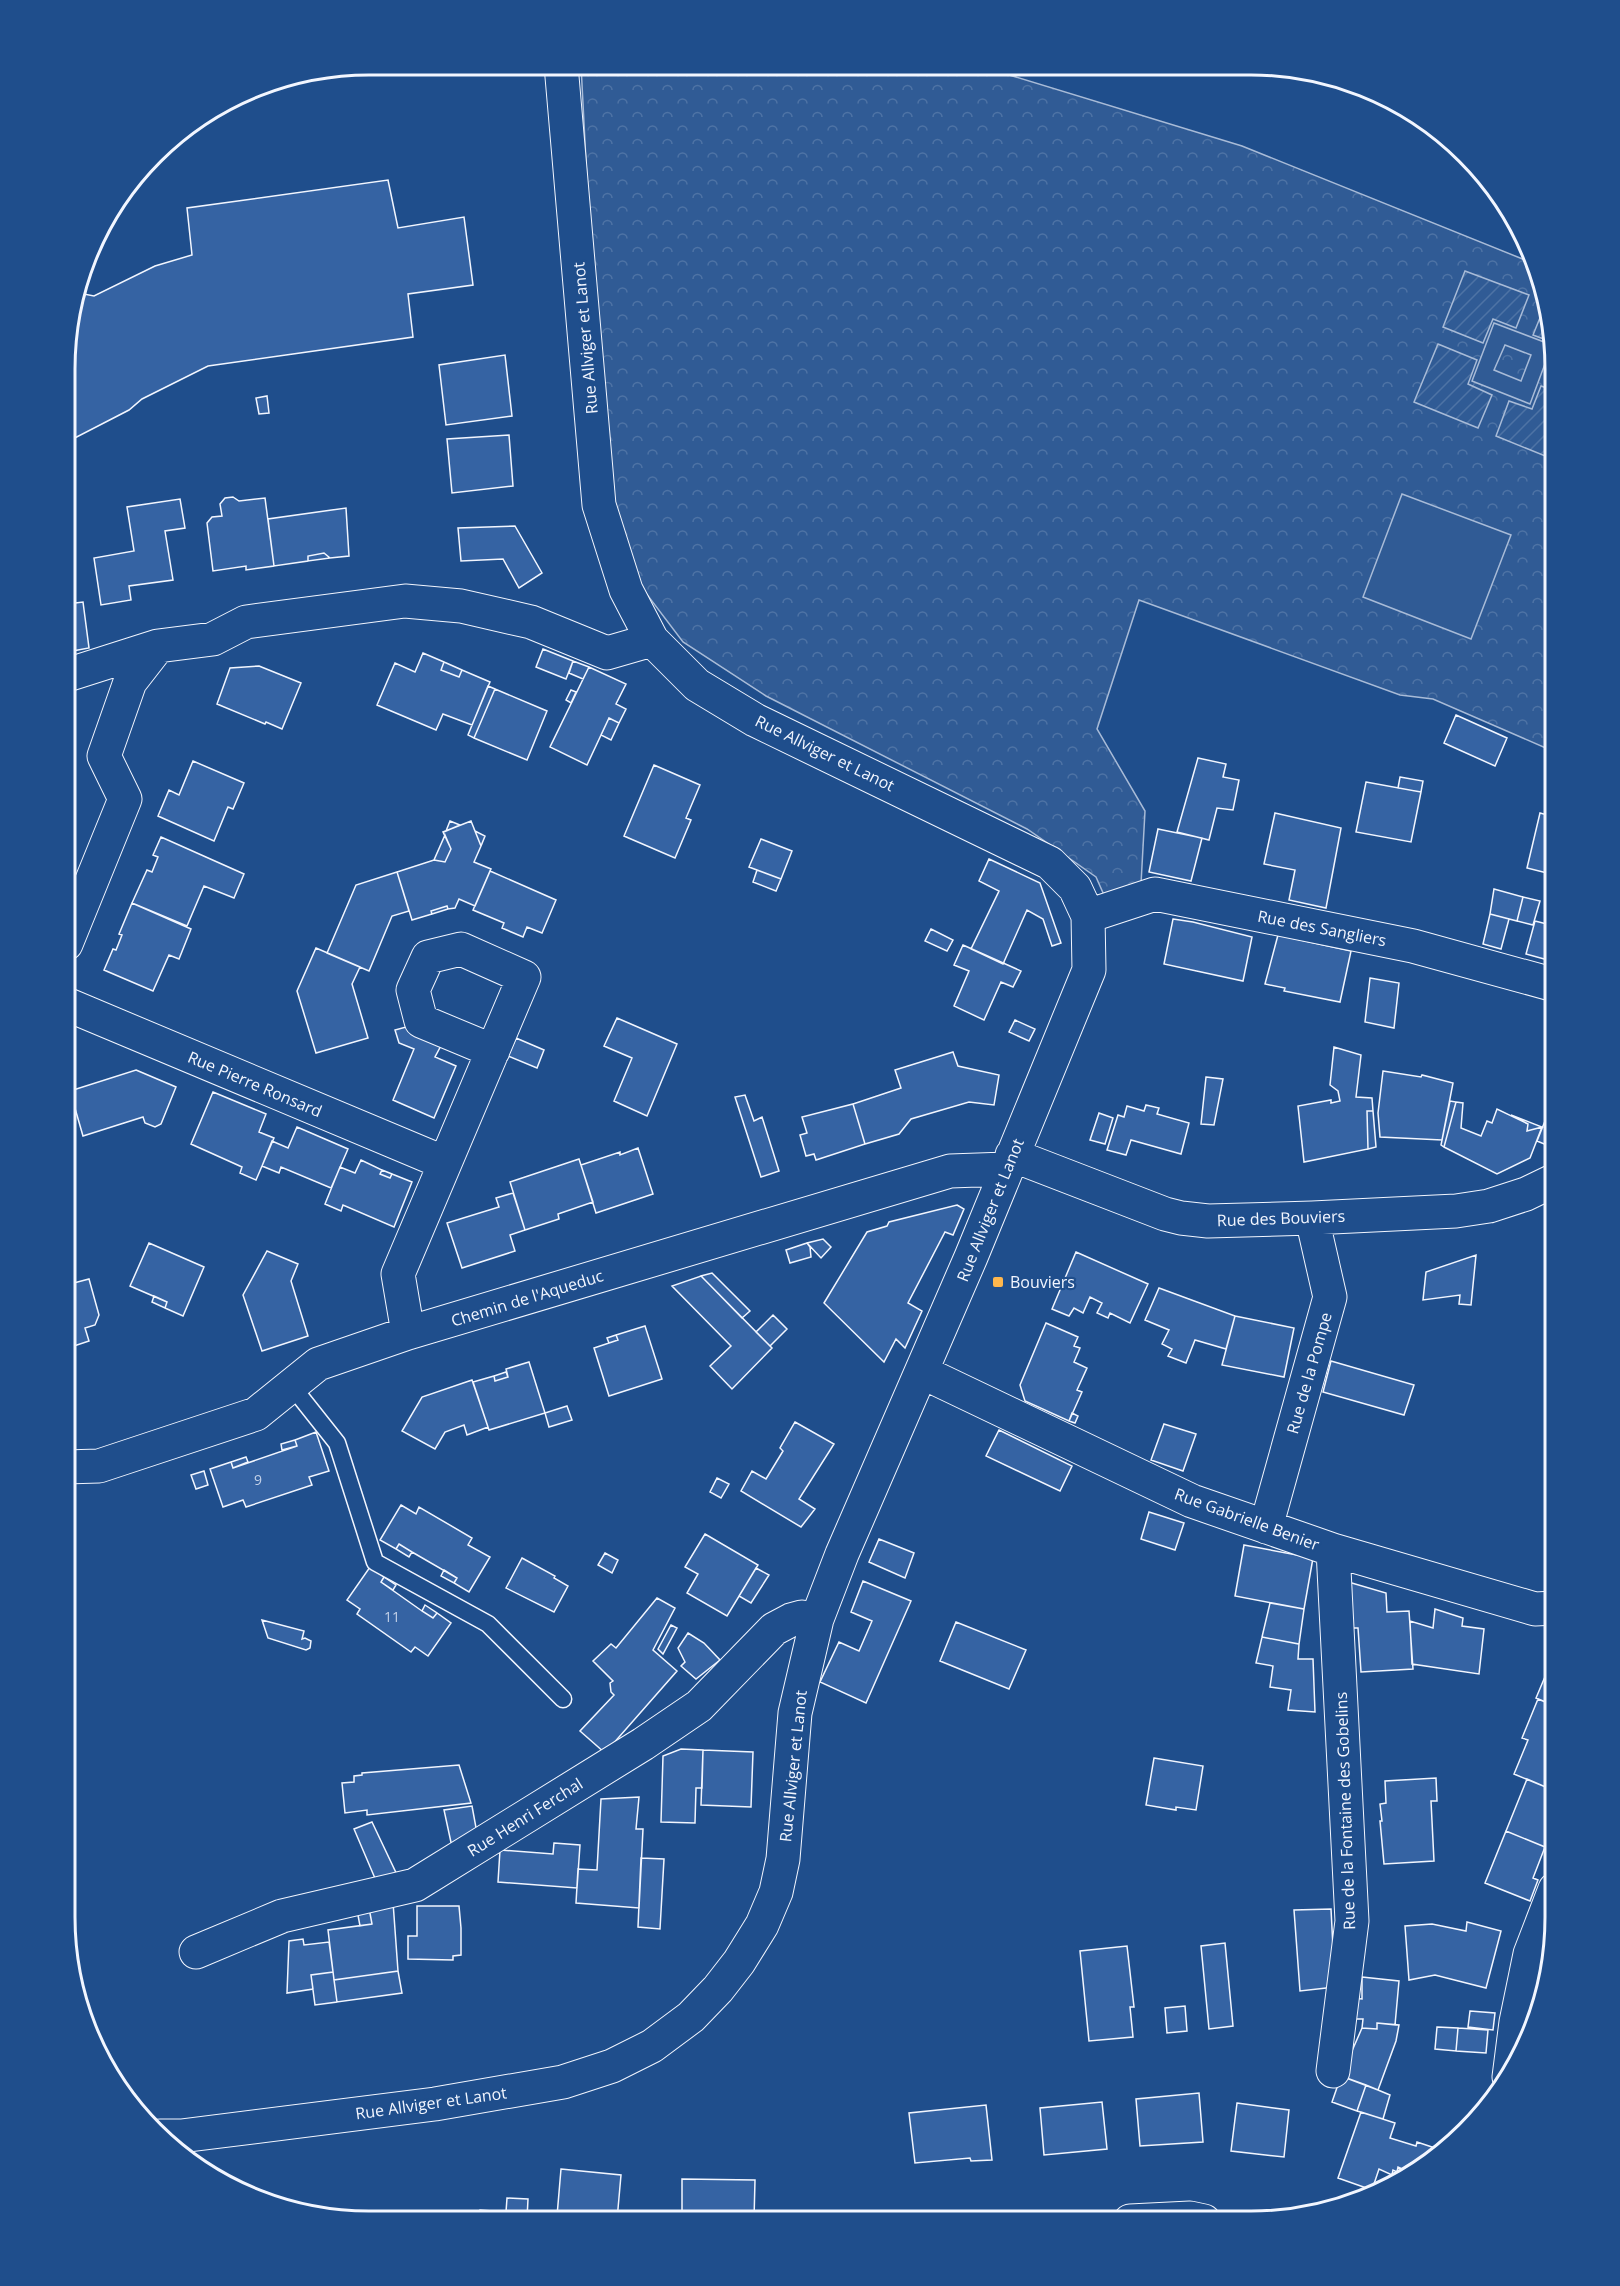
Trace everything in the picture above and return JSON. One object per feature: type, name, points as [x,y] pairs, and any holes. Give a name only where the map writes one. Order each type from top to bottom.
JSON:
[{"type":"street","name":"Rue Allviger et Lanot","points":[[173,2136],[435,2104],[563,2082],[612,2066],[652,2046],[691,2017],[718,1989],[739,1962],[762,1925],[776,1892],[783,1859],[795,1713],[817,1619],[842,1554],[967,1268],[1089,970],[1088,916],[1075,888],[1050,863],[755,720],[697,686],[652,640],[626,590],[599,505],[562,75]]},
{"type":"street","points":[[75,672],[158,646],[213,639],[246,622],[405,601],[461,606],[531,622],[607,654],[652,640]]},
{"type":"street","points":[[75,922],[125,799],[104,756],[130,682],[158,646]]},
{"type":"street","name":"Rue des Sangliers","points":[[1088,916],[1155,894],[1413,946],[1545,982]]},
{"type":"street","name":"Rue Pierre Ronsard","points":[[75,1008],[445,1163]]},
{"type":"street","points":[[408,1334],[398,1274],[493,1051]]},
{"type":"street","name":"Rue des Bouviers","points":[[1009,1162],[1181,1218],[1208,1221],[1456,1210],[1489,1206],[1526,1194],[1545,1185]]},
{"type":"street","name":"Chemin de l'Aqueduc","points":[[75,1467],[99,1466],[256,1414],[318,1364],[408,1334],[950,1171],[1009,1162]]},
{"type":"street","name":"Rue de la Pompe","points":[[1266,1527],[1330,1297],[1312,1218]]},
{"type":"street","name":"Rue Gabrielle Benier","points":[[922,1372],[1192,1501],[1333,1550],[1535,1609],[1545,1608]]},
{"type":"street","name":"Rue de la Fontaine des Gobelins","points":[[1333,1550],[1352,1921],[1334,2071]]},
{"type":"street","name":"Rue Henri Ferchal","points":[[196,1952],[282,1916],[415,1885],[643,1744],[699,1706],[774,1629],[802,1617],[817,1619]]},
{"type":"street","points":[[1512,2052],[1530,1954],[1545,1915]]},
{"type":"lane","points":[[291,1385],[337,1443],[375,1562],[488,1624],[563,1699]]},
{"type":"green space","points":[[582,75],[1009,75],[1242,146],[1524,260],[1539,312],[1545,369],[1545,748],[1433,699],[1400,695],[1139,600],[1097,729],[1145,811],[1141,884],[1104,895],[1096,877],[1027,829],[766,696],[683,642],[642,588],[612,509],[591,258]]},
{"type":"green space","points":[[1465,271],[1529,295],[1516,328],[1493,319],[1483,343],[1443,327]]},
{"type":"green space","points":[[1540,318],[1543,339],[1533,335]]},
{"type":"green space","points":[[1438,344],[1477,360],[1468,384],[1492,395],[1478,428],[1414,402]]},
{"type":"green space","points":[[1541,386],[1545,387],[1545,456],[1496,436],[1509,401],[1532,409]]},
{"type":"shaded area","points":[[1494,323],[1543,342],[1545,364],[1530,404],[1472,381]],"holes":[[[1505,345],[1531,355],[1521,381],[1494,370]]]},
{"type":"shaded area","points":[[1402,494],[1511,535],[1471,639],[1363,597]]},
{"type":"building","points":[[388,180],[398,228],[464,217],[473,285],[408,294],[413,337],[208,366],[142,399],[129,410],[75,438],[76,350],[85,294],[94,296],[155,266],[192,255],[187,208]]},
{"type":"building","points":[[505,355],[512,416],[446,425],[439,365]]},
{"type":"building","points":[[267,396],[269,413],[259,414],[256,398]]},
{"type":"building","points":[[509,435],[513,486],[452,493],[447,439]]},
{"type":"building","points":[[233,497],[239,501],[265,498],[274,566],[246,570],[246,566],[213,571],[207,523],[212,517],[222,516],[220,504],[225,498]]},
{"type":"building","points":[[180,499],[185,528],[165,531],[173,580],[129,586],[131,600],[101,605],[94,558],[134,551],[127,507]]},
{"type":"building","points":[[346,508],[349,556],[330,558],[324,553],[308,556],[308,561],[274,566],[268,519]]},
{"type":"building","points":[[515,526],[542,573],[519,588],[503,559],[461,561],[458,528]]},
{"type":"building","points":[[324,553],[330,558],[308,561],[308,556]]},
{"type":"building","points":[[83,602],[89,648],[75,651],[75,603]]},
{"type":"building","points":[[543,649],[573,661],[566,679],[536,667]]},
{"type":"building","points":[[423,653],[444,662],[441,670],[459,677],[462,670],[490,682],[472,725],[443,714],[436,730],[377,705],[395,663],[415,672]]},
{"type":"building","points":[[573,661],[589,667],[583,679],[569,673]]},
{"type":"building","points":[[444,662],[462,670],[459,677],[441,670]]},
{"type":"building","points":[[259,666],[301,683],[282,729],[217,704],[230,668]]},
{"type":"building","points":[[589,667],[626,684],[616,704],[626,709],[619,723],[609,718],[587,765],[550,747]]},
{"type":"building","points":[[488,686],[495,689],[474,738],[468,735]]},
{"type":"building","points":[[495,689],[547,711],[527,760],[474,738]]},
{"type":"building","points":[[571,690],[576,692],[571,703],[566,700]]},
{"type":"building","points":[[1456,715],[1507,738],[1495,766],[1444,743]]},
{"type":"building","points":[[609,718],[619,723],[611,740],[601,735]]},
{"type":"building","points":[[1198,758],[1226,764],[1223,777],[1239,780],[1233,810],[1217,808],[1209,840],[1177,832]]},
{"type":"building","points":[[193,761],[244,783],[233,809],[228,807],[214,841],[158,816],[169,790],[179,795]]},
{"type":"building","points":[[654,765],[700,785],[686,818],[691,820],[675,858],[624,836]]},
{"type":"building","points":[[1400,777],[1423,781],[1421,792],[1398,788]]},
{"type":"building","points":[[1366,782],[1421,792],[1411,842],[1356,832]]},
{"type":"building","points":[[1275,813],[1341,828],[1326,908],[1289,900],[1295,870],[1264,864]]},
{"type":"building","points":[[1540,813],[1545,814],[1545,872],[1527,868]]},
{"type":"building","points":[[450,821],[460,825],[446,831]]},
{"type":"building","points":[[471,821],[481,846],[474,862],[491,869],[475,906],[459,899],[455,908],[448,909],[447,906],[431,911],[432,914],[412,920],[397,872],[434,860],[445,862],[451,849],[443,832]]},
{"type":"building","points":[[1158,829],[1202,838],[1191,881],[1149,872]]},
{"type":"building","points":[[475,831],[485,836],[481,846]]},
{"type":"building","points":[[445,835],[451,849],[445,862],[434,860]]},
{"type":"building","points":[[161,837],[244,874],[234,898],[204,886],[187,926],[132,903],[147,870],[152,872],[158,857],[153,855]]},
{"type":"building","points":[[761,839],[792,851],[781,879],[749,867]]},
{"type":"building","points":[[989,859],[1040,883],[1061,943],[1052,946],[1043,919],[1027,910],[1003,964],[971,949],[999,891],[979,881]]},
{"type":"building","points":[[757,870],[781,879],[776,891],[753,882]]},
{"type":"building","points":[[490,871],[556,900],[542,933],[527,927],[523,937],[502,928],[504,923],[473,910]]},
{"type":"building","points":[[397,872],[409,911],[392,916],[369,971],[327,953],[356,885]]},
{"type":"building","points":[[1494,889],[1523,897],[1517,921],[1490,914]]},
{"type":"building","points":[[1523,897],[1540,901],[1533,925],[1517,921]]},
{"type":"building","points":[[132,903],[191,929],[179,959],[169,955],[153,991],[104,970],[113,949],[116,950],[122,935],[119,934]]},
{"type":"building","points":[[447,906],[448,909],[432,914],[431,911]]},
{"type":"building","points":[[1490,914],[1509,919],[1501,949],[1483,944]]},
{"type":"building","points":[[1173,919],[1252,937],[1243,981],[1164,964]]},
{"type":"building","points":[[1535,921],[1545,924],[1545,959],[1526,954]]},
{"type":"building","points":[[931,929],[953,940],[947,951],[925,941]]},
{"type":"building","points":[[1278,935],[1351,951],[1340,1002],[1284,991],[1285,988],[1265,984]]},
{"type":"building","points":[[963,945],[1021,971],[1013,987],[1001,982],[984,1020],[954,1006],[969,971],[954,965]]},
{"type":"building","points":[[316,948],[360,967],[352,984],[368,1038],[316,1053],[297,991]]},
{"type":"building","points":[[1370,978],[1399,983],[1394,1028],[1365,1022]]},
{"type":"building","points":[[617,1018],[677,1044],[647,1116],[614,1101],[632,1058],[604,1046]]},
{"type":"building","points":[[1015,1020],[1035,1029],[1029,1041],[1009,1032]]},
{"type":"building","points":[[406,1027],[443,1042],[435,1057],[456,1066],[434,1118],[393,1100],[414,1049],[399,1043],[395,1030]]},
{"type":"building","points":[[516,1038],[544,1050],[537,1068],[508,1056]]},
{"type":"building","points":[[1334,1047],[1361,1055],[1356,1097],[1372,1098],[1373,1111],[1367,1111],[1368,1149],[1304,1162],[1298,1106],[1331,1100],[1331,1103],[1340,1101],[1338,1091],[1330,1085]]},
{"type":"building","points":[[953,1052],[958,1066],[999,1075],[994,1105],[969,1102],[911,1119],[899,1134],[865,1144],[853,1104],[901,1088],[895,1070]]},
{"type":"building","points":[[136,1070],[176,1087],[161,1124],[155,1127],[145,1123],[143,1117],[83,1136],[75,1108],[75,1089]]},
{"type":"building","points":[[1383,1071],[1421,1077],[1422,1075],[1453,1083],[1442,1140],[1380,1137],[1378,1113]]},
{"type":"building","points":[[1206,1077],[1223,1079],[1214,1125],[1201,1124]]},
{"type":"building","points":[[213,1092],[266,1114],[259,1132],[274,1138],[256,1180],[240,1173],[242,1167],[191,1144]]},
{"type":"building","points":[[745,1095],[754,1121],[762,1117],[779,1171],[761,1177],[735,1097]]},
{"type":"building","points":[[1450,1101],[1456,1102],[1444,1147],[1441,1145]]},
{"type":"building","points":[[1456,1102],[1463,1103],[1461,1128],[1481,1136],[1487,1121],[1492,1123],[1497,1109],[1528,1124],[1527,1131],[1542,1127],[1530,1158],[1497,1174],[1444,1147]]},
{"type":"building","points":[[853,1104],[865,1144],[816,1160],[814,1154],[806,1156],[800,1135],[807,1133],[802,1117]]},
{"type":"building","points":[[1146,1105],[1159,1108],[1157,1114],[1189,1123],[1181,1154],[1131,1140],[1126,1155],[1107,1150],[1118,1115],[1124,1117],[1127,1106],[1144,1111]]},
{"type":"building","points":[[1367,1111],[1373,1111],[1376,1147],[1368,1149]]},
{"type":"building","points":[[1099,1113],[1113,1118],[1105,1144],[1090,1140]]},
{"type":"building","points":[[1511,1115],[1542,1127],[1527,1131],[1528,1124]]},
{"type":"building","points":[[1545,1121],[1545,1144],[1537,1141]]},
{"type":"building","points":[[297,1127],[348,1149],[331,1188],[281,1167],[279,1173],[262,1166],[272,1141],[288,1148]]},
{"type":"building","points":[[638,1148],[653,1194],[596,1213],[581,1165]]},
{"type":"building","points":[[579,1159],[593,1202],[558,1214],[559,1219],[525,1230],[510,1182]]},
{"type":"building","points":[[361,1160],[382,1170],[380,1174],[390,1178],[392,1174],[412,1182],[394,1227],[343,1205],[341,1211],[325,1204],[340,1167],[355,1173]]},
{"type":"building","points":[[382,1170],[392,1174],[390,1178],[380,1174]]},
{"type":"building","points":[[513,1193],[525,1230],[510,1235],[515,1251],[462,1268],[447,1223],[499,1207],[496,1198]]},
{"type":"building","points":[[957,1205],[964,1209],[953,1235],[945,1232],[908,1303],[922,1311],[905,1348],[896,1339],[884,1362],[824,1303],[867,1232],[887,1226],[889,1222]]},
{"type":"building","points":[[823,1239],[831,1247],[821,1258],[807,1243]]},
{"type":"building","points":[[149,1243],[204,1267],[183,1316],[165,1308],[167,1302],[130,1286]]},
{"type":"building","points":[[807,1243],[811,1257],[790,1263],[786,1250]]},
{"type":"building","points":[[267,1251],[298,1264],[291,1281],[308,1336],[262,1351],[243,1295]]},
{"type":"building","points":[[1076,1252],[1148,1284],[1130,1323],[1110,1313],[1108,1318],[1097,1313],[1102,1303],[1090,1297],[1083,1313],[1074,1308],[1069,1316],[1052,1309]]},
{"type":"building","points":[[1476,1255],[1471,1305],[1459,1304],[1460,1295],[1423,1300],[1426,1272]]},
{"type":"building","points":[[712,1273],[750,1311],[742,1318],[701,1276]]},
{"type":"building","points":[[701,1276],[772,1348],[732,1389],[710,1366],[731,1346],[672,1286]]},
{"type":"building","points":[[89,1279],[99,1315],[95,1325],[85,1328],[89,1341],[75,1346],[75,1283]]},
{"type":"building","points":[[1159,1288],[1235,1316],[1226,1349],[1195,1340],[1186,1363],[1168,1356],[1172,1349],[1162,1344],[1169,1330],[1145,1320]]},
{"type":"building","points":[[154,1296],[167,1302],[165,1308],[152,1302]]},
{"type":"building","points":[[773,1315],[787,1329],[770,1346],[756,1332]]},
{"type":"building","points":[[1235,1316],[1294,1328],[1284,1377],[1222,1365]]},
{"type":"building","points":[[1046,1323],[1078,1337],[1074,1346],[1080,1348],[1074,1362],[1087,1368],[1077,1390],[1082,1392],[1069,1421],[1025,1401],[1020,1385]]},
{"type":"building","points":[[645,1326],[662,1379],[609,1396],[594,1348],[618,1340],[616,1335]]},
{"type":"building","points":[[616,1335],[618,1340],[609,1343],[607,1338]]},
{"type":"building","points":[[1331,1361],[1414,1385],[1404,1415],[1323,1392]]},
{"type":"building","points":[[529,1362],[545,1413],[489,1430],[473,1382],[494,1376],[495,1381],[508,1377],[506,1369]]},
{"type":"building","points":[[506,1372],[508,1377],[495,1381],[494,1376]]},
{"type":"building","points":[[472,1380],[488,1427],[467,1435],[464,1425],[445,1432],[435,1449],[402,1431],[422,1397]]},
{"type":"building","points":[[567,1406],[572,1420],[549,1427],[545,1413]]},
{"type":"building","points":[[1072,1413],[1078,1416],[1075,1423],[1069,1421]]},
{"type":"building","points":[[795,1422],[834,1444],[799,1499],[815,1509],[801,1527],[741,1491],[752,1471],[766,1479],[783,1451],[780,1448]]},
{"type":"building","points":[[1164,1424],[1196,1434],[1183,1471],[1151,1460]]},
{"type":"building","points":[[999,1430],[1072,1466],[1060,1491],[986,1456]]},
{"type":"building","points":[[316,1432],[329,1471],[309,1477],[312,1485],[246,1507],[243,1500],[223,1507],[210,1469],[231,1462],[233,1468],[297,1446],[295,1440]]},
{"type":"building","points":[[295,1440],[297,1446],[282,1450],[281,1444]]},
{"type":"building","points":[[246,1457],[248,1462],[233,1468],[231,1462]]},
{"type":"building","points":[[204,1471],[208,1485],[196,1489],[191,1475]]},
{"type":"building","points":[[717,1478],[729,1484],[721,1498],[710,1492]]},
{"type":"building","points":[[401,1505],[416,1514],[419,1507],[472,1538],[468,1545],[490,1557],[469,1592],[454,1583],[457,1578],[399,1544],[396,1549],[380,1540]]},
{"type":"building","points":[[1149,1512],[1184,1523],[1175,1550],[1141,1539]]},
{"type":"building","points":[[705,1534],[758,1565],[727,1616],[687,1593],[698,1574],[685,1567]]},
{"type":"building","points":[[879,1539],[914,1553],[905,1578],[869,1562]]},
{"type":"building","points":[[399,1544],[412,1552],[409,1557],[396,1549]]},
{"type":"building","points":[[1244,1545],[1313,1558],[1304,1609],[1235,1596]]},
{"type":"building","points":[[605,1553],[618,1560],[612,1573],[598,1565]]},
{"type":"building","points":[[522,1558],[568,1586],[554,1612],[506,1588]]},
{"type":"building","points":[[370,1567],[384,1577],[381,1582],[422,1611],[433,1618],[437,1613],[451,1623],[428,1656],[415,1647],[411,1652],[357,1614],[360,1609],[347,1600]]},
{"type":"building","points":[[756,1568],[769,1575],[751,1603],[739,1596]]},
{"type":"building","points":[[444,1570],[457,1578],[454,1583],[441,1576]]},
{"type":"building","points":[[384,1577],[396,1585],[393,1590],[381,1582]]},
{"type":"building","points":[[863,1581],[911,1601],[866,1703],[820,1682],[839,1642],[859,1651],[872,1621],[851,1612]]},
{"type":"building","points":[[1345,1581],[1386,1593],[1387,1612],[1409,1611],[1413,1669],[1361,1672],[1358,1628],[1347,1628]]},
{"type":"building","points":[[657,1598],[675,1608],[653,1650],[677,1671],[605,1753],[580,1731],[614,1695],[611,1692],[610,1683],[613,1681],[593,1661],[611,1644],[616,1648]]},
{"type":"building","points":[[1270,1603],[1304,1609],[1299,1644],[1262,1637]]},
{"type":"building","points":[[425,1605],[437,1613],[433,1618],[422,1611]]},
{"type":"building","points":[[1435,1609],[1463,1618],[1462,1626],[1484,1629],[1479,1674],[1412,1664],[1410,1621],[1433,1628]]},
{"type":"building","points":[[262,1620],[304,1631],[302,1639],[311,1641],[310,1648],[306,1650],[268,1638]]},
{"type":"building","points":[[956,1622],[1026,1650],[1009,1689],[940,1661]]},
{"type":"building","points":[[671,1625],[677,1628],[663,1654],[658,1649]]},
{"type":"building","points":[[688,1633],[704,1643],[720,1660],[696,1679],[681,1666],[685,1662],[678,1648]]},
{"type":"building","points":[[1262,1637],[1299,1644],[1298,1659],[1313,1659],[1315,1712],[1288,1710],[1291,1690],[1270,1687],[1273,1666],[1256,1663]]},
{"type":"building","points":[[1545,1677],[1545,1702],[1536,1698]]},
{"type":"building","points":[[1538,1699],[1545,1702],[1545,1787],[1514,1774],[1528,1740],[1522,1738]]},
{"type":"building","points":[[681,1749],[703,1750],[702,1788],[696,1788],[695,1823],[661,1822],[663,1756]]},
{"type":"building","points":[[703,1750],[753,1752],[751,1807],[701,1805]]},
{"type":"building","points":[[1154,1758],[1203,1766],[1196,1810],[1176,1807],[1176,1810],[1146,1805]]},
{"type":"building","points":[[459,1765],[471,1803],[367,1815],[367,1810],[345,1813],[342,1783],[354,1782],[354,1776],[362,1775],[362,1773]]},
{"type":"building","points":[[1436,1778],[1437,1801],[1431,1801],[1434,1861],[1384,1864],[1380,1804],[1386,1803],[1385,1781]]},
{"type":"building","points":[[1527,1779],[1545,1787],[1545,1847],[1506,1831]]},
{"type":"building","points":[[639,1797],[636,1829],[643,1829],[639,1908],[576,1903],[578,1869],[597,1870],[601,1799]]},
{"type":"building","points":[[472,1806],[477,1833],[452,1847],[444,1810]]},
{"type":"building","points":[[372,1822],[399,1879],[377,1883],[354,1829]]},
{"type":"building","points":[[1506,1831],[1545,1847],[1533,1878],[1538,1880],[1530,1901],[1485,1883]]},
{"type":"building","points":[[554,1843],[580,1845],[577,1888],[498,1882],[500,1850],[553,1854]]},
{"type":"building","points":[[641,1858],[664,1859],[660,1929],[638,1927]]},
{"type":"building","points":[[393,1902],[398,1971],[334,1980],[328,1930],[372,1924],[369,1908]]},
{"type":"building","points":[[417,1906],[459,1906],[461,1955],[453,1956],[453,1960],[408,1959],[408,1936],[417,1936]]},
{"type":"building","points":[[369,1908],[372,1924],[360,1926],[357,1910]]},
{"type":"building","points":[[1331,1909],[1335,1987],[1300,1991],[1294,1910]]},
{"type":"building","points":[[1467,1922],[1501,1931],[1486,1988],[1435,1975],[1409,1980],[1405,1926],[1432,1924],[1466,1931]]},
{"type":"building","points":[[303,1939],[304,1945],[329,1942],[333,1972],[311,1975],[313,1989],[287,1993],[289,1941]]},
{"type":"building","points":[[1225,1943],[1233,2026],[1209,2029],[1201,1946]]},
{"type":"building","points":[[1127,1946],[1134,2007],[1130,2007],[1133,2037],[1089,2041],[1080,1951]]},
{"type":"building","points":[[398,1971],[402,1993],[337,2002],[334,1980]]},
{"type":"building","points":[[333,1972],[337,2002],[315,2005],[311,1975]]},
{"type":"building","points":[[1362,1977],[1399,1981],[1395,2025],[1377,2023],[1377,2029],[1362,2028],[1363,2019],[1351,2019],[1351,1998],[1362,1999]]},
{"type":"building","points":[[1185,2006],[1187,2031],[1167,2033],[1165,2008]]},
{"type":"building","points":[[1470,2011],[1495,2013],[1493,2030],[1468,2027]]},
{"type":"building","points":[[1377,2023],[1399,2025],[1396,2041],[1378,2090],[1341,2076],[1362,2028],[1377,2029]]},
{"type":"building","points":[[1437,2027],[1458,2028],[1456,2051],[1435,2049]]},
{"type":"building","points":[[1458,2028],[1488,2030],[1486,2053],[1456,2051]]},
{"type":"building","points":[[1341,2076],[1366,2085],[1357,2111],[1332,2102]]},
{"type":"building","points":[[1366,2085],[1390,2095],[1383,2119],[1357,2111]]},
{"type":"building","points":[[1199,2093],[1203,2142],[1140,2146],[1136,2099]]},
{"type":"building","points":[[1102,2102],[1107,2149],[1044,2155],[1040,2108]]},
{"type":"building","points":[[1237,2103],[1289,2110],[1284,2157],[1231,2151]]},
{"type":"building","points":[[986,2105],[992,2160],[971,2161],[970,2158],[915,2163],[909,2113]]},
{"type":"building","points":[[1361,2112],[1395,2123],[1390,2138],[1416,2146],[1417,2142],[1433,2147],[1402,2169],[1398,2167],[1397,2172],[1393,2170],[1392,2175],[1379,2169],[1374,2184],[1366,2188],[1338,2178]]},
{"type":"building","points":[[561,2169],[621,2175],[618,2211],[557,2211]]},
{"type":"building","points":[[682,2179],[755,2180],[754,2211],[682,2211]]},
{"type":"building","points":[[507,2198],[528,2199],[527,2211],[506,2211]]},
{"type":"place","name":"Bouviers","points":[[998,1282]]}]
